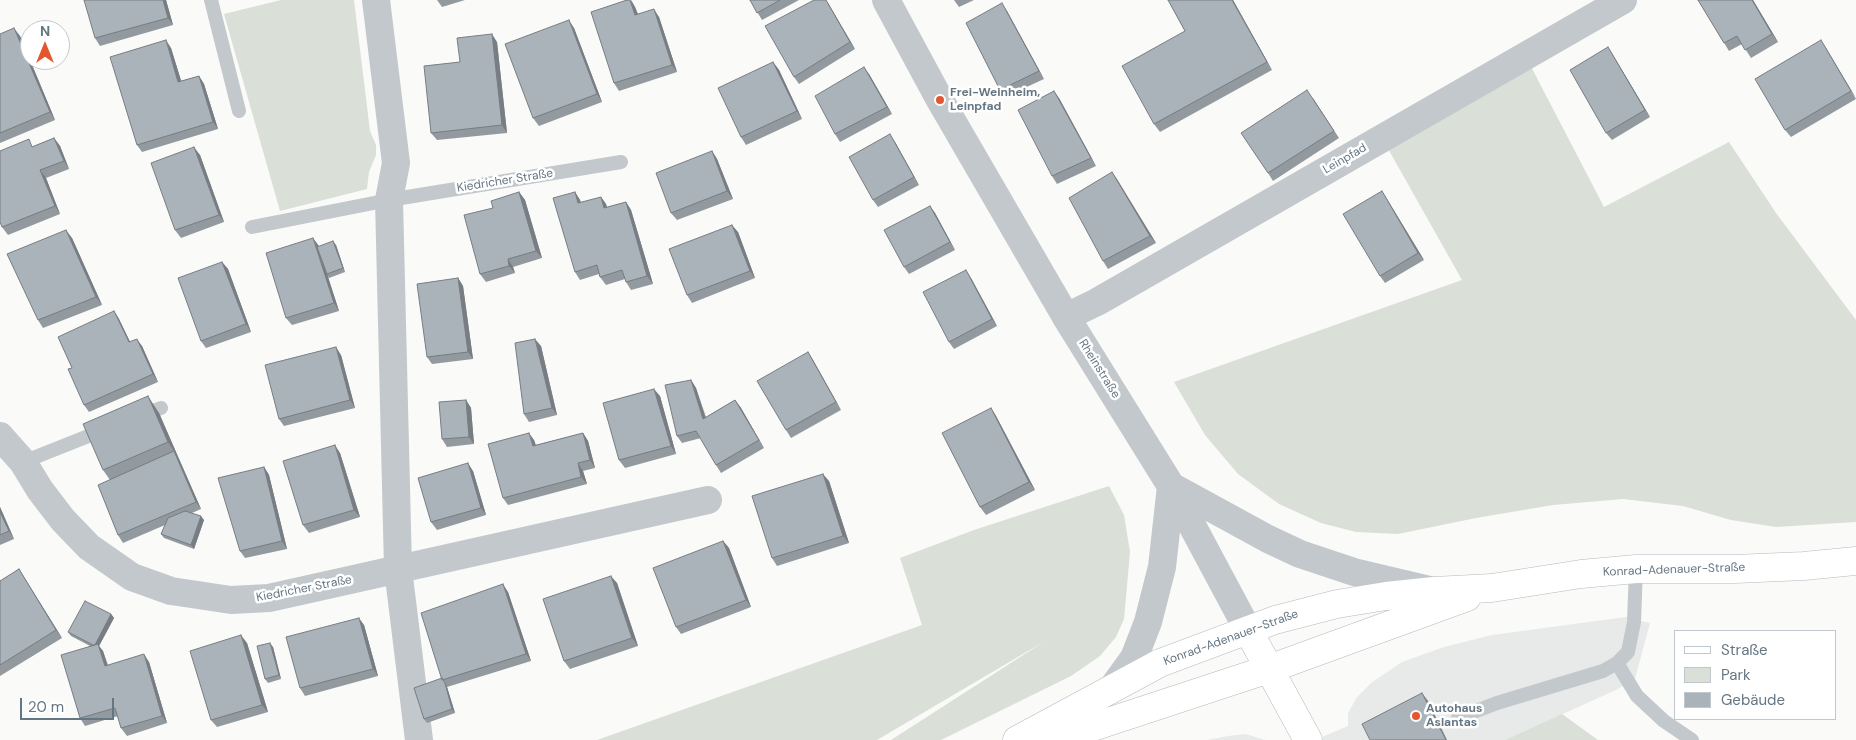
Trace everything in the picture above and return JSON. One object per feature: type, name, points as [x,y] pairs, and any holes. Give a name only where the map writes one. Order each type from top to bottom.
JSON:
[{"type":"main road","name":"Konrad-Adenauer-Straße","points":[[1016,740],[1160,663],[1275,620],[1337,604],[1434,590],[1492,588],[1581,574],[1636,569],[1736,569],[1804,566],[1856,561]]},
{"type":"main road","name":"Konrad-Adenauer-Straße","points":[[1053,740],[1269,668],[1492,588]]},
{"type":"main road","name":"Rheinstraße","points":[[1248,630],[1308,740]]},
{"type":"street","points":[[376,0],[396,163],[389,200],[398,569],[419,740]]},
{"type":"street","name":"Rheinstraße","points":[[886,0],[940,100],[1066,317],[1171,486],[1248,630]]},
{"type":"street","name":"Leinpfad","points":[[1066,317],[1105,297],[1623,0]]},
{"type":"street","name":"Kiedricher Straße","points":[[0,436],[23,462],[40,490],[63,520],[89,547],[132,576],[171,591],[231,600],[269,598],[708,500]]},
{"type":"street","points":[[1113,687],[1134,658],[1148,622],[1162,567],[1171,486],[1268,539],[1300,554],[1354,572],[1434,590]]},
{"type":"lane","points":[[211,0],[240,111]]},
{"type":"lane","name":"Kiedricher Straße","points":[[252,227],[389,200],[621,162]]},
{"type":"lane","points":[[23,462],[161,408]]},
{"type":"lane","points":[[1458,718],[1498,703],[1603,671],[1617,663],[1628,652],[1634,622],[1636,569]]},
{"type":"lane","points":[[1617,663],[1637,696],[1664,721],[1692,740]]},
{"type":"shaded area","points":[[1626,617],[1650,623],[1635,679],[1616,690],[1505,740],[1315,740],[1348,726],[1348,713],[1357,697],[1371,683],[1402,662],[1444,647],[1492,635]]},
{"type":"shaded area","points":[[1246,734],[1265,740],[1207,740],[1228,736]]},
{"type":"green space","points":[[281,0],[354,0],[370,131],[376,145],[376,155],[369,172],[367,189],[280,211],[224,14]]},
{"type":"green space","points":[[1526,57],[1604,207],[1729,142],[1776,213],[1856,320],[1856,522],[1776,527],[1731,520],[1683,506],[1623,499],[1553,505],[1398,534],[1356,532],[1321,523],[1279,504],[1238,474],[1205,435],[1174,382],[1462,280],[1382,138]]},
{"type":"green space","points":[[1109,486],[1124,515],[1130,552],[1124,619],[1116,637],[1100,656],[1071,676],[941,740],[891,740],[1045,641],[877,740],[597,740],[922,625],[900,558],[974,530]]},
{"type":"green space","points":[[1562,714],[1598,740],[1505,740]]},
{"type":"building","points":[[84,0],[163,0],[168,18],[95,38]]},
{"type":"building","points":[[630,0],[635,15],[654,9],[672,65],[614,83],[591,12]]},
{"type":"building","points":[[750,0],[780,0],[757,13]]},
{"type":"building","points":[[814,0],[826,0],[850,42],[794,77],[765,26]]},
{"type":"building","points":[[1168,0],[1232,0],[1267,62],[1154,124],[1122,66],[1185,31]]},
{"type":"building","points":[[1698,0],[1752,0],[1772,34],[1745,50],[1737,36],[1724,43]]},
{"type":"building","points":[[1002,3],[1039,71],[1000,90],[966,23]]},
{"type":"building","points":[[569,20],[597,94],[533,118],[505,44]]},
{"type":"building","points":[[14,28],[20,42],[20,70],[32,70],[50,112],[0,133],[0,34]]},
{"type":"building","points":[[492,34],[502,125],[431,133],[424,66],[460,62],[457,38]]},
{"type":"building","points":[[166,40],[178,82],[199,76],[213,122],[137,145],[110,57]]},
{"type":"building","points":[[1821,40],[1851,91],[1785,130],[1755,79]]},
{"type":"building","points":[[1608,47],[1645,110],[1606,133],[1570,70]]},
{"type":"building","points":[[773,62],[797,111],[741,137],[718,88]]},
{"type":"building","points":[[864,67],[887,107],[835,134],[815,96]]},
{"type":"building","points":[[1307,90],[1334,131],[1268,173],[1241,133]]},
{"type":"building","points":[[1054,91],[1091,158],[1052,176],[1018,110]]},
{"type":"building","points":[[890,134],[914,177],[873,200],[849,157]]},
{"type":"building","points":[[54,138],[64,161],[40,170],[55,206],[2,227],[0,222],[0,151],[29,139],[32,147]]},
{"type":"building","points":[[194,147],[219,215],[175,230],[151,163]]},
{"type":"building","points":[[712,151],[727,191],[671,213],[656,173]]},
{"type":"building","points":[[1112,172],[1150,236],[1103,261],[1069,198]]},
{"type":"building","points":[[1382,191],[1418,253],[1380,276],[1343,214]]},
{"type":"building","points":[[519,192],[536,251],[508,259],[509,266],[480,274],[464,215],[493,208],[491,201]]},
{"type":"building","points":[[575,192],[578,203],[601,197],[604,208],[626,202],[647,276],[626,282],[622,270],[600,277],[597,265],[575,272],[553,198]]},
{"type":"building","points":[[930,206],[950,242],[904,267],[884,230]]},
{"type":"building","points":[[732,225],[750,271],[687,295],[669,249]]},
{"type":"building","points":[[66,230],[96,297],[38,320],[7,254]]},
{"type":"building","points":[[313,238],[334,303],[286,318],[266,253]]},
{"type":"building","points":[[333,241],[343,268],[327,274],[317,247]]},
{"type":"building","points":[[222,262],[246,324],[201,341],[178,278]]},
{"type":"building","points":[[966,270],[992,319],[949,342],[923,292]]},
{"type":"building","points":[[458,278],[468,352],[427,357],[417,284]]},
{"type":"building","points":[[114,311],[129,342],[137,339],[153,374],[84,405],[68,369],[72,368],[58,337]]},
{"type":"building","points":[[535,339],[552,408],[524,414],[515,343]]},
{"type":"building","points":[[336,347],[350,400],[279,419],[265,365]]},
{"type":"building","points":[[808,352],[836,402],[786,430],[757,381]]},
{"type":"building","points":[[691,380],[703,419],[735,400],[759,440],[716,465],[696,431],[677,436],[665,385]]},
{"type":"building","points":[[654,389],[671,446],[619,460],[603,403]]},
{"type":"building","points":[[148,396],[168,442],[103,470],[83,424]]},
{"type":"building","points":[[466,400],[469,437],[442,439],[439,402]]},
{"type":"building","points":[[991,408],[1029,482],[980,507],[942,433]]},
{"type":"building","points":[[529,433],[533,446],[583,433],[590,460],[578,463],[581,477],[503,498],[488,444]]},
{"type":"building","points":[[335,445],[354,510],[303,525],[283,461]]},
{"type":"building","points":[[174,451],[196,502],[118,535],[98,485]]},
{"type":"building","points":[[468,463],[481,508],[431,522],[418,478]]},
{"type":"building","points":[[264,467],[282,541],[240,551],[218,478]]},
{"type":"building","points":[[823,474],[843,536],[772,558],[752,496]]},
{"type":"building","points":[[185,511],[201,516],[191,545],[161,534],[168,518]]},
{"type":"building","points":[[0,512],[9,531],[0,535]]},
{"type":"building","points":[[723,541],[746,600],[676,627],[653,568]]},
{"type":"building","points":[[19,569],[56,630],[0,665],[0,581]]},
{"type":"building","points":[[611,576],[632,638],[564,661],[543,599]]},
{"type":"building","points":[[503,584],[526,654],[442,680],[421,613]]},
{"type":"building","points":[[85,601],[111,614],[95,645],[68,632]]},
{"type":"building","points":[[359,618],[373,669],[300,688],[286,637]]},
{"type":"building","points":[[241,635],[262,705],[211,720],[190,651]]},
{"type":"building","points":[[270,643],[279,675],[265,679],[257,646]]},
{"type":"building","points":[[98,644],[105,666],[144,654],[162,716],[121,728],[115,708],[80,718],[61,655]]},
{"type":"building","points":[[442,678],[452,709],[424,719],[414,688]]},
{"type":"building","name":"Autohaus Aslantas","points":[[1422,693],[1446,740],[1370,740],[1362,724]]},
{"type":"place","name":"Frei-Weinheim, Leinpfad","points":[[940,100]]},
{"type":"place","name":"Autohaus Aslantas","points":[[1416,716]]}]
